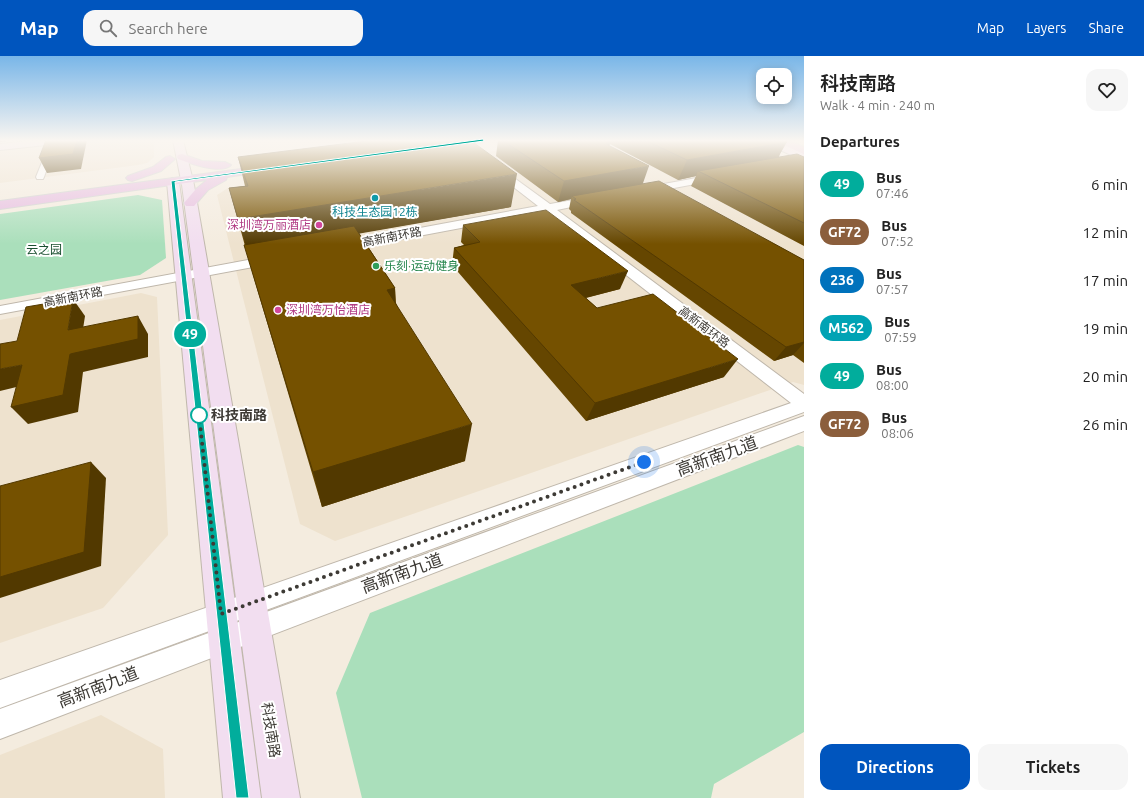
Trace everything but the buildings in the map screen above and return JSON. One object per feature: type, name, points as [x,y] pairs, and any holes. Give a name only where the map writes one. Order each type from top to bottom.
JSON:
[{"type":"main road","name":"科技南路","points":[[115,186],[144,175]]},
{"type":"main road","name":"科技南路","points":[[176,175],[180,185]]},
{"type":"main road","name":"科技南路","points":[[181,175],[180,185],[192,275],[251,604],[281,798]]},
{"type":"main road","points":[[0,205],[115,186],[150,190],[167,194],[180,185],[216,175]]},
{"type":"main road","points":[[0,197],[115,186],[180,185],[229,175]]},
{"type":"main road","points":[[180,185],[199,191],[209,183],[234,175]]},
{"type":"main road","name":"科技南路","points":[[192,275],[222,627],[242,798]]},
{"type":"street","name":"高新南环路","points":[[504,175],[804,404]]},
{"type":"street","points":[[632,192],[725,175]]},
{"type":"street","points":[[548,208],[609,197]]},
{"type":"street","name":"高新南环路","points":[[323,250],[548,208]]},
{"type":"street","name":"高新南环路","points":[[0,310],[284,257]]},
{"type":"street","name":"高新南九道","points":[[0,724],[222,627],[251,604],[804,404]]},
{"type":"street","name":"高新南九道","points":[[0,694],[222,627],[255,628],[804,423]]},
{"type":"shaded area","points":[[0,175],[64,175],[0,183]]},
{"type":"shaded area","points":[[324,175],[804,175],[804,385],[793,382],[335,541],[300,524],[217,195],[228,188]]},
{"type":"shaded area","points":[[141,293],[157,297],[168,535],[103,608],[0,643],[0,320]]},
{"type":"shaded area","points":[[101,715],[163,749],[165,798],[0,798],[0,755]]},
{"type":"green space","name":"云之园","points":[[138,195],[162,200],[166,258],[140,275],[0,300],[0,214]]},
{"type":"green space","points":[[798,445],[804,447],[804,732],[714,784],[711,798],[362,798],[336,693],[370,613]]},
{"type":"bus line","name":"49","points":[[221,175],[173,181],[242,798]]},
{"type":"place","name":"科技生态园12栋","points":[[375,198]]},
{"type":"place","name":"深圳湾万丽酒店","points":[[319,225]]},
{"type":"place","name":"乐刻·运动健身","points":[[376,266]]},
{"type":"place","name":"深圳湾万怡酒店","points":[[278,310]]},
{"type":"place","name":"科技南路","points":[[199,415]]},
{"type":"route","points":[[199,415],[221,614],[644,462]]}]
